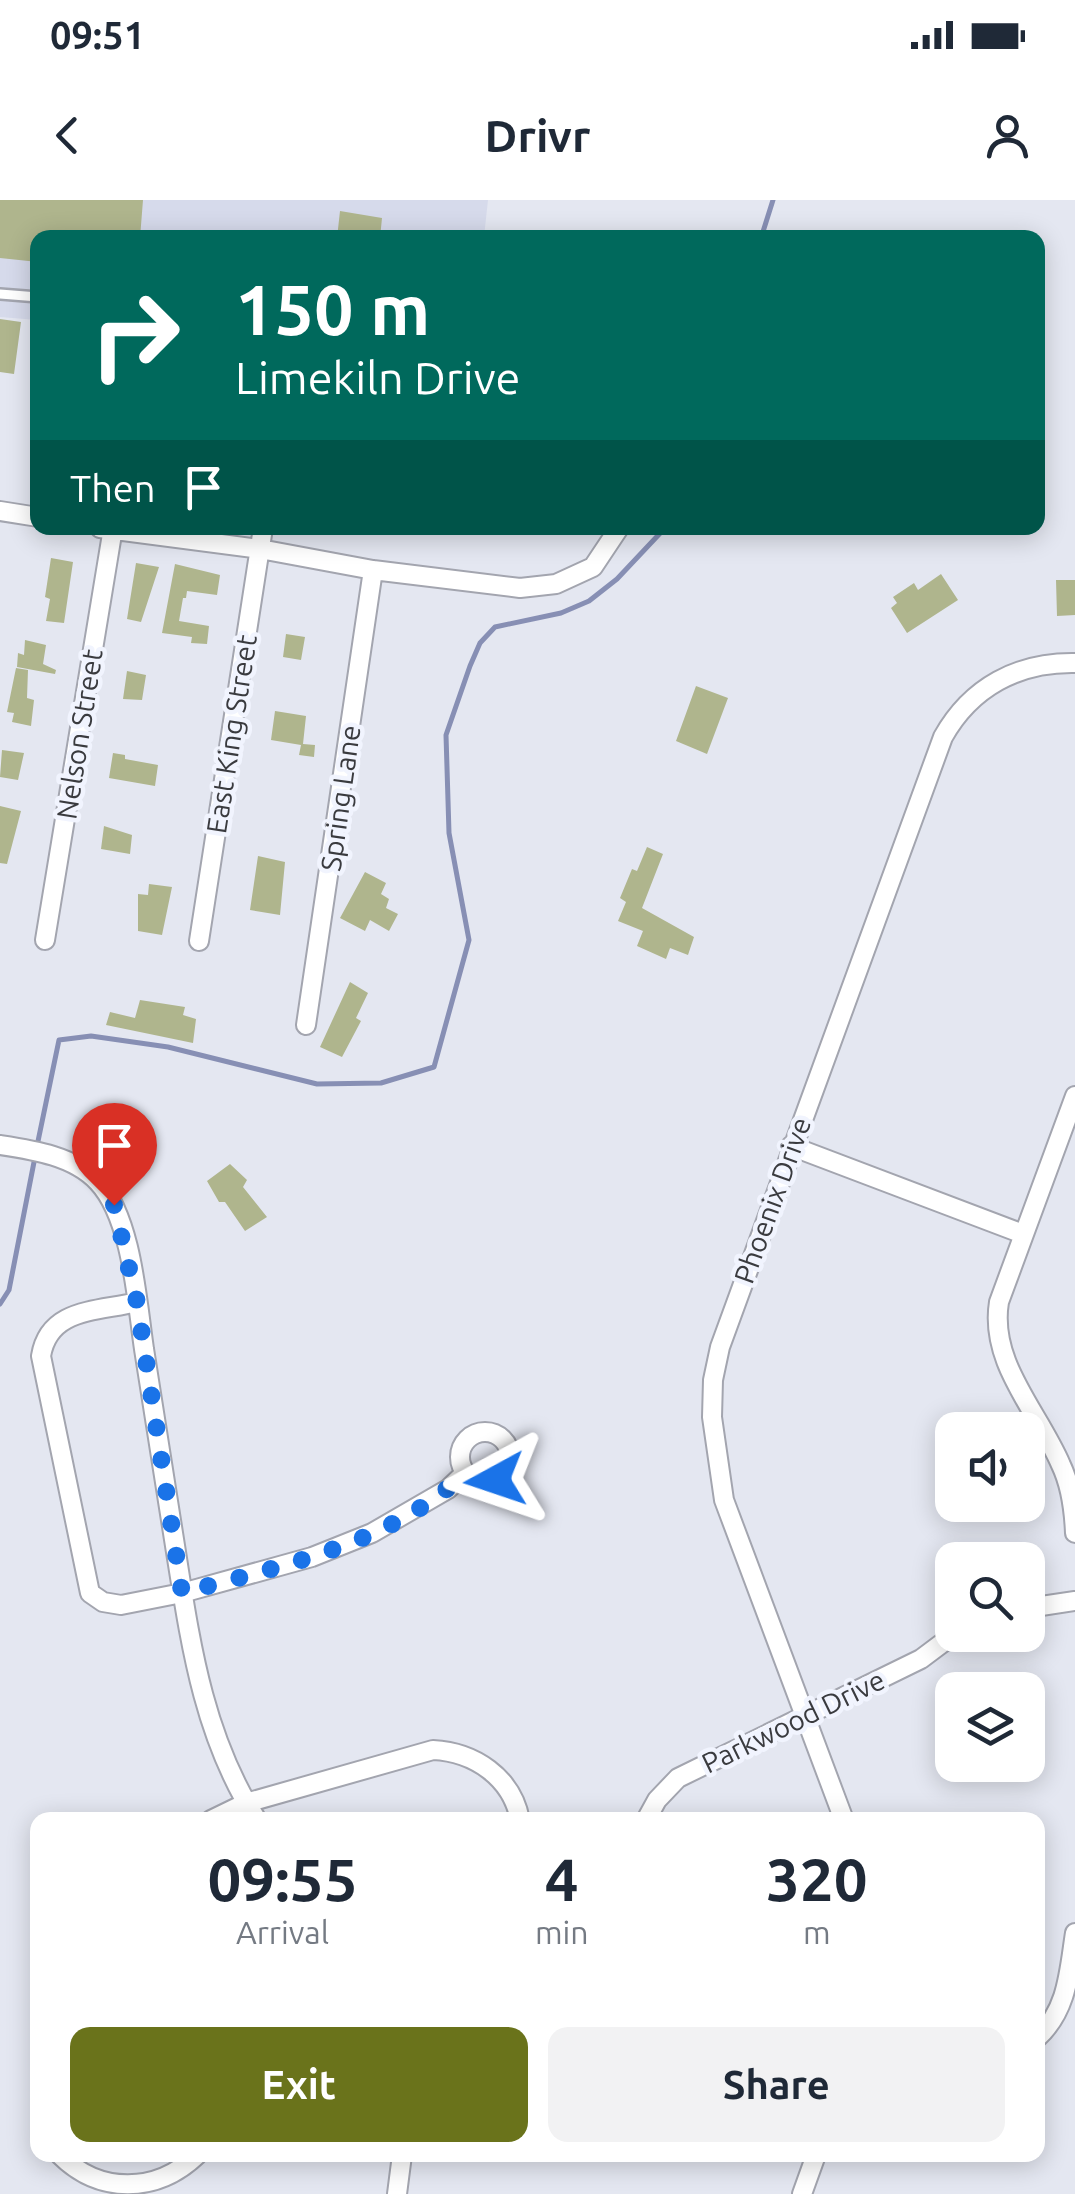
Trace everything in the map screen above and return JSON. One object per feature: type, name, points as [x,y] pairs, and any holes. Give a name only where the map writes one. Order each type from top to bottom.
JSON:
[{"type":"street","points":[[0,511],[30,516]]},
{"type":"street","name":"Nelson Street","points":[[45,940],[107,535]]},
{"type":"street","points":[[159,535],[498,586],[556,584],[593,567],[615,535]]},
{"type":"street","name":"East King Street","points":[[199,941],[262,535]]},
{"type":"street","name":"Spring Lane","points":[[306,1025],[373,570]]},
{"type":"street","name":"Phoenix Drive","points":[[841,1812],[724,1500],[712,1417],[713,1380],[720,1347],[791,1146],[950,726],[974,696],[994,682],[1037,667],[1075,663]]},
{"type":"street","points":[[1075,1096],[998,1302],[999,1343],[1008,1368],[1061,1464],[1071,1495],[1075,1533]]},
{"type":"street","points":[[0,1145],[40,1151],[97,1180],[119,1220],[137,1302],[182,1593],[209,1720],[222,1756],[252,1812]]},
{"type":"street","points":[[791,1146],[1023,1234]]},
{"type":"street","points":[[137,1302],[58,1321],[44,1335],[41,1356],[90,1593],[103,1602],[121,1605],[182,1593],[312,1557],[372,1533],[448,1489],[465,1473]]},
{"type":"street","points":[[1045,1605],[1075,1601]]},
{"type":"street","name":"Parkwood Drive","points":[[651,1812],[663,1791],[678,1778],[921,1660],[935,1649]]},
{"type":"street","points":[[227,1812],[246,1803],[433,1750],[464,1755],[499,1777],[516,1812]]},
{"type":"street","points":[[1045,2027],[1063,2002],[1075,1932]]},
{"type":"street","points":[[68,2162],[85,2178],[128,2189],[166,2181],[189,2162]]},
{"type":"street","points":[[397,2194],[401,2162]]},
{"type":"street","points":[[806,2193],[814,2162]]},
{"type":"lane","points":[[0,294],[30,296]]},
{"type":"shaded area","points":[[0,200],[488,200],[485,230],[30,230],[30,319],[0,317]]},
{"type":"building","points":[[0,200],[143,200],[141,230],[30,230],[30,261],[0,258]]},
{"type":"building","points":[[340,211],[382,218],[381,230],[338,230]]},
{"type":"building","points":[[0,319],[21,322],[14,374],[0,372]]},
{"type":"building","points":[[51,558],[73,562],[64,623],[46,621]]},
{"type":"building","points":[[136,563],[159,567],[141,622],[127,619]]},
{"type":"building","points":[[175,564],[220,575],[217,595],[187,591],[183,598],[179,621],[209,626],[207,644],[191,643],[192,637],[162,633]]},
{"type":"building","points":[[941,574],[958,600],[907,633],[891,608],[897,603],[893,597],[914,583],[918,590]]},
{"type":"building","points":[[1056,580],[1075,580],[1075,615],[1057,616]]},
{"type":"building","points":[[286,634],[305,637],[301,660],[283,657]]},
{"type":"building","points":[[25,640],[46,645],[43,664],[56,670],[55,674],[17,667],[18,653],[24,655]]},
{"type":"building","points":[[16,668],[28,670],[27,698],[34,700],[31,726],[12,722],[14,713],[7,712]]},
{"type":"building","points":[[127,671],[146,675],[142,700],[123,699]]},
{"type":"building","points":[[696,686],[728,698],[707,754],[676,741]]},
{"type":"building","points":[[275,711],[306,716],[303,744],[315,745],[314,757],[299,755],[301,745],[271,740]]},
{"type":"building","points":[[2,750],[24,753],[18,780],[0,777]]},
{"type":"building","points":[[113,753],[158,765],[155,786],[109,778]]},
{"type":"building","points":[[0,806],[21,811],[7,864],[0,863]]},
{"type":"building","points":[[104,826],[132,835],[130,854],[101,849]]},
{"type":"building","points":[[647,847],[663,854],[642,908],[694,937],[688,955],[670,948],[666,959],[637,946],[643,931],[618,921],[626,902],[620,898]]},
{"type":"building","points":[[258,856],[285,862],[280,915],[250,910]]},
{"type":"building","points":[[365,872],[386,883],[381,894],[389,899],[386,908],[398,914],[389,931],[370,920],[365,931],[340,918]]},
{"type":"building","points":[[149,884],[172,887],[162,935],[138,931],[138,894],[148,895]]},
{"type":"building","points":[[350,982],[368,993],[356,1018],[361,1021],[342,1057],[320,1047]]},
{"type":"building","points":[[140,1000],[185,1007],[183,1015],[196,1019],[193,1043],[106,1025],[110,1012],[135,1018]]},
{"type":"building","points":[[230,1164],[247,1180],[243,1187],[267,1217],[245,1231],[225,1202],[219,1202],[207,1181]]},
{"type":"waterway","points":[[764,230],[773,200]]},
{"type":"waterway","points":[[37,1146],[59,1040],[91,1036],[168,1047],[317,1084],[381,1083],[434,1067],[469,940],[449,833],[446,735],[470,666],[480,643],[495,627],[561,613],[589,601],[617,579],[658,535]]},
{"type":"waterway","points":[[0,1304],[9,1290],[35,1157]]},
{"type":"route","points":[[114,1205],[137,1302],[182,1593],[312,1557],[372,1533],[425,1504],[465,1473],[478,1482],[495,1480]]}]
